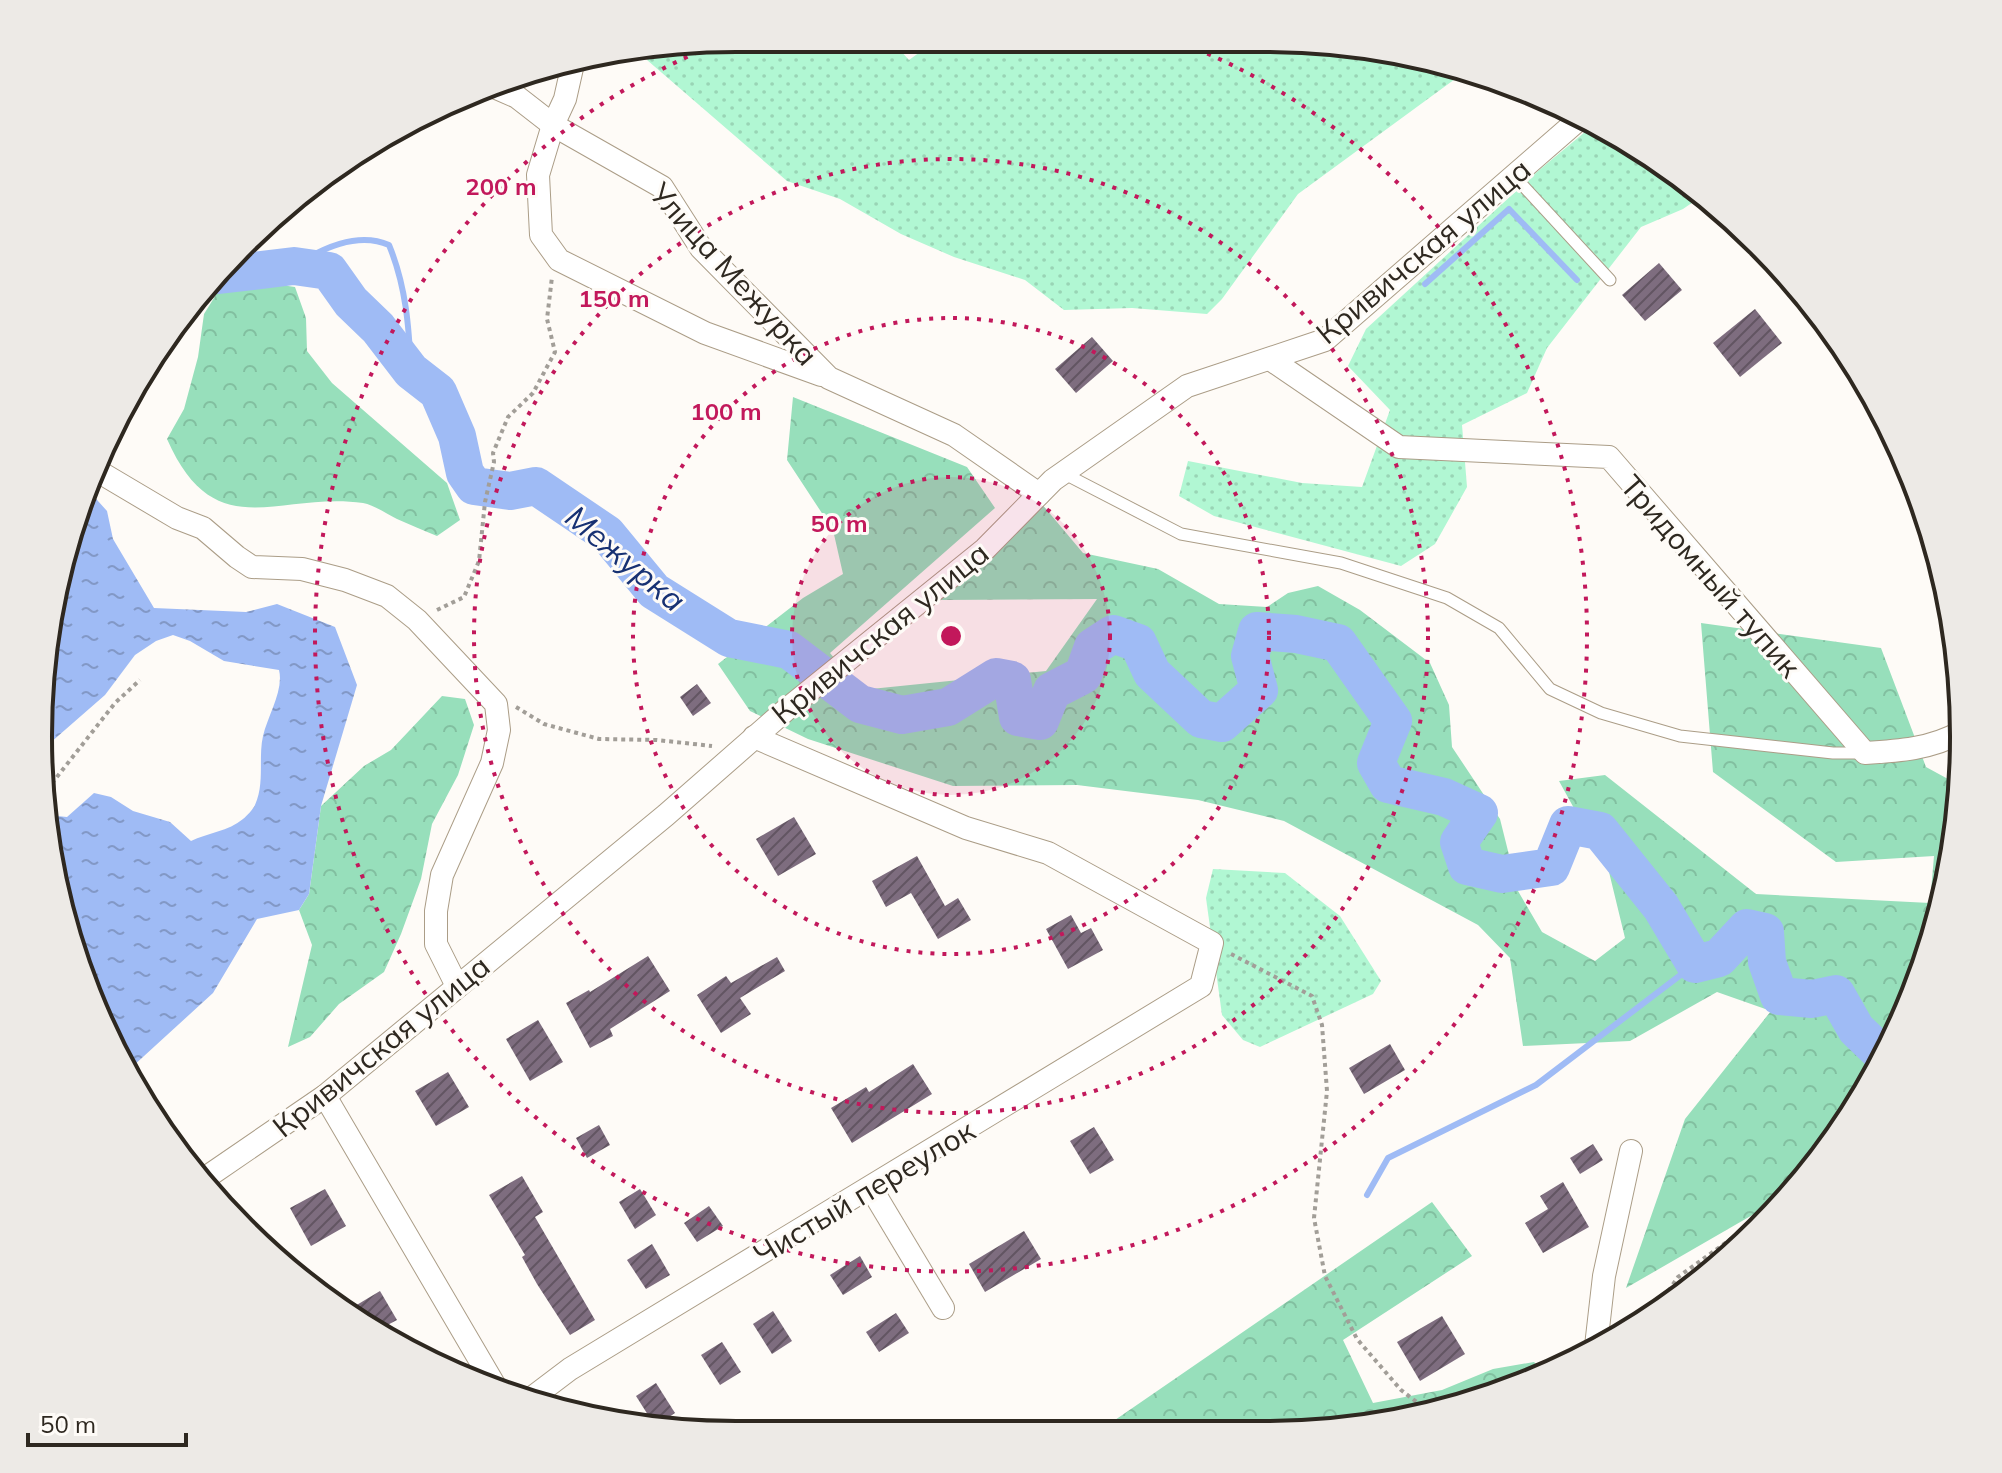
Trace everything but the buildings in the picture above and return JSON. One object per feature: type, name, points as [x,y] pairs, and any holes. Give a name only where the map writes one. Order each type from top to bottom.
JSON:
[{"type":"street","points":[[571,72],[565,99],[553,125],[538,175],[541,235],[559,260],[705,333],[829,378]]},
{"type":"street","name":"Улица Межурка","points":[[506,92],[517,97],[553,125],[662,187],[701,248],[829,378],[954,435],[1039,494]]},
{"type":"street","name":"Кривичская улица","points":[[211,1174],[325,1096],[666,815],[787,709],[985,549],[1063,473],[1187,386],[1325,340],[1572,125]]},
{"type":"street","name":"Тридомный тупик","points":[[1270,359],[1399,447],[1609,457],[1865,753]]},
{"type":"street","points":[[104,475],[177,518],[203,528],[252,567],[302,569],[345,580],[387,596],[417,620],[496,704],[499,730],[492,763],[442,875],[436,911],[436,944],[457,986]]},
{"type":"street","points":[[1865,753],[1908,750],[1950,738]]},
{"type":"street","points":[[747,743],[966,828],[1048,853],[1212,943]]},
{"type":"street","name":"Чистый переулок","points":[[539,1392],[570,1369],[1201,986],[1212,943]]},
{"type":"street","points":[[325,1096],[488,1374]]},
{"type":"street","points":[[1597,1335],[1604,1276],[1631,1151]]},
{"type":"street","points":[[871,1188],[943,1308]]},
{"type":"lane","points":[[1515,177],[1610,280]]},
{"type":"lane","points":[[1063,473],[1181,534],[1341,563],[1447,598],[1499,628],[1550,689],[1601,713],[1680,736],[1833,753],[1865,753]]},
{"type":"path","points":[[417,620],[464,597],[479,561],[493,453],[508,417],[533,393],[555,352],[547,319],[551,280],[559,260]]},
{"type":"path","points":[[53,782],[115,703],[140,680]]},
{"type":"path","points":[[483,687],[544,724],[599,739],[747,743]]},
{"type":"path","points":[[1212,943],[1312,996],[1322,1025],[1327,1091],[1314,1218],[1325,1276],[1357,1339],[1401,1390],[1419,1404]]},
{"type":"path","points":[[1670,1289],[1678,1277],[1727,1242]]},
{"type":"green space","points":[[736,52],[902,52],[909,60],[920,52],[1310,53],[1399,65],[1455,79],[1298,194],[1222,299],[1207,314],[1132,308],[1064,310],[1025,280],[954,257],[901,234],[840,199],[787,181],[647,60],[692,53]]},
{"type":"green space","points":[[1585,132],[1646,167],[1693,202],[1641,227],[1547,348],[1527,393],[1462,425],[1467,487],[1435,544],[1401,566],[1214,516],[1179,496],[1188,461],[1302,483],[1362,487],[1390,410],[1348,366],[1366,329],[1538,171]]},
{"type":"green space","points":[[229,277],[295,287],[306,318],[307,351],[332,383],[447,483],[460,520],[437,536],[363,503],[332,501],[251,507],[228,504],[206,493],[186,473],[167,439],[184,409],[198,357],[204,314]]},
{"type":"green space","points":[[793,397],[967,467],[995,508],[830,653],[861,690],[1046,671],[1097,599],[940,600],[1041,503],[1083,553],[1158,569],[1219,604],[1267,607],[1288,593],[1318,586],[1360,610],[1430,663],[1449,705],[1452,747],[1500,819],[1518,891],[1542,932],[1595,961],[1625,938],[1609,872],[1559,781],[1605,775],[1756,894],[1930,903],[1898,998],[1858,1079],[1809,1153],[1759,1211],[1626,1288],[1685,1119],[1771,1011],[1717,992],[1630,1041],[1523,1046],[1510,958],[1478,925],[1284,821],[1198,800],[1077,785],[953,786],[808,739],[750,711],[718,664],[803,598],[843,574],[833,530],[787,460]]},
{"type":"green space","points":[[1701,623],[1881,648],[1926,767],[1949,780],[1930,899],[1934,856],[1836,862],[1713,772]]},
{"type":"green space","points":[[442,696],[465,699],[474,725],[458,775],[432,824],[421,879],[401,934],[384,972],[339,1004],[310,1037],[288,1047],[312,945],[299,910],[309,894],[321,806],[364,766],[391,750]]},
{"type":"green space","points":[[1213,869],[1285,873],[1340,916],[1381,981],[1373,994],[1260,1047],[1243,1040],[1222,1015],[1206,898]]},
{"type":"green space","points":[[1432,1202],[1472,1256],[1343,1340],[1373,1403],[1442,1390],[1493,1369],[1534,1362],[1537,1365],[1443,1398],[1355,1415],[1310,1420],[1114,1421]]},
{"type":"water","points":[[95,498],[107,511],[113,539],[154,608],[246,612],[277,604],[335,627],[357,685],[321,806],[309,894],[299,910],[257,919],[213,993],[136,1063],[88,957],[65,870],[57,816],[67,817],[94,793],[111,797],[133,811],[170,822],[191,841],[237,823],[245,818],[258,797],[263,736],[280,678],[279,670],[224,661],[173,635],[156,641],[135,655],[105,695],[52,741],[53,692],[65,603],[75,559]]},
{"type":"waterway","points":[[1425,284],[1509,209],[1577,280]]},
{"type":"waterway","points":[[294,266],[327,248],[352,241],[377,241],[389,245],[403,291],[411,371]]},
{"type":"waterway","points":[[250,255],[272,269]]},
{"type":"waterway","name":"Межурка","points":[[233,273],[294,266],[329,271],[351,302],[378,328],[411,371],[438,392],[457,436],[465,473],[474,486],[510,491],[536,486],[607,534],[654,591],[729,638],[789,650],[860,704],[902,715],[948,707],[996,677],[1012,680],[1018,717],[1040,721],[1052,691],[1083,675],[1093,647],[1113,634],[1138,643],[1152,673],[1201,719],[1222,723],[1259,690],[1250,656],[1257,631],[1296,634],[1338,643],[1393,721],[1376,763],[1388,784],[1444,797],[1479,813],[1459,842],[1467,866],[1502,874],[1551,867],[1568,825],[1600,831],[1661,907],[1695,964],[1719,958],[1747,928],[1765,932],[1767,962],[1779,996],[1812,999],[1836,994],[1856,1029],[1875,1047]]},
{"type":"waterway","points":[[1367,1195],[1388,1158],[1536,1085],[1695,964]]}]
